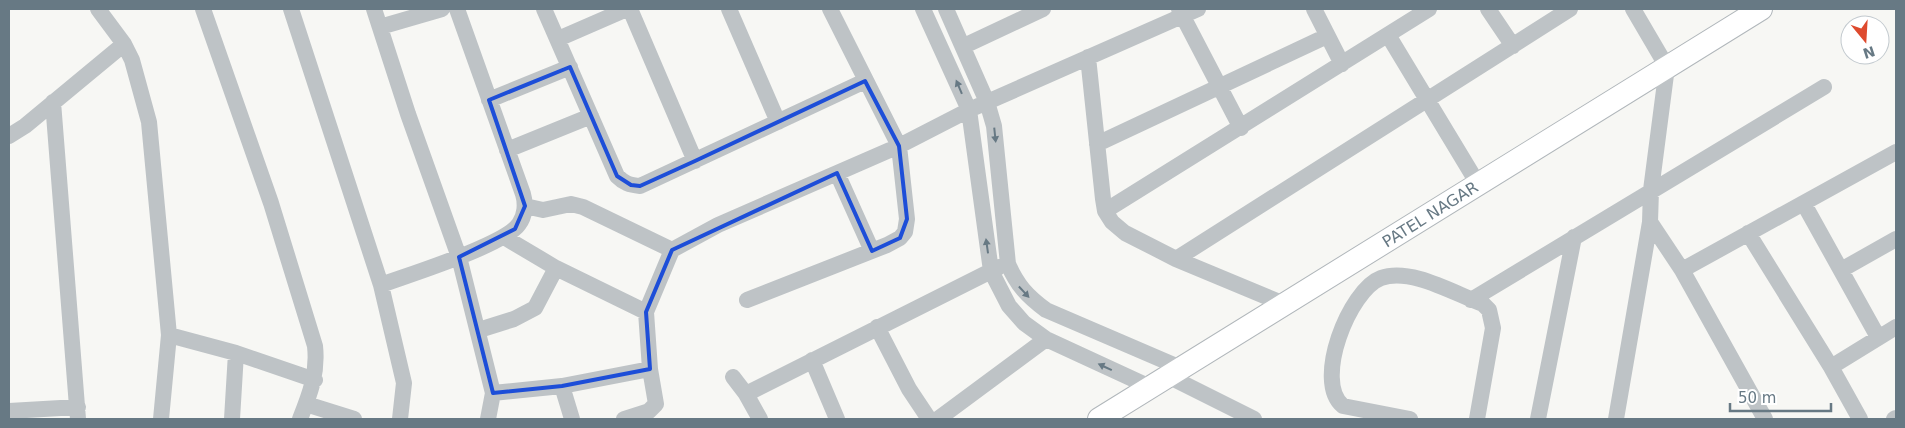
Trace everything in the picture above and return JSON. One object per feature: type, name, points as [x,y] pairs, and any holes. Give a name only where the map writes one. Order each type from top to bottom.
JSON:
[{"type":"street","points":[[98,9],[124,44],[138,78],[149,122],[169,334],[161,419]]},
{"type":"street","points":[[203,9],[271,203],[315,346],[317,364],[315,380],[303,412],[354,419]]},
{"type":"street","points":[[291,9],[381,285],[403,376],[404,399],[400,419]]},
{"type":"street","points":[[374,9],[408,114],[459,257],[479,330],[492,393],[488,419]]},
{"type":"street","points":[[380,27],[442,9]]},
{"type":"street","points":[[381,285],[459,257],[504,237],[520,224],[525,206],[457,9]]},
{"type":"street","points":[[544,9],[617,176],[623,183],[640,186],[865,81]]},
{"type":"street","points":[[558,39],[629,9],[695,161]]},
{"type":"street","points":[[729,9],[778,122]]},
{"type":"street","points":[[747,300],[872,251],[900,238],[905,232],[907,219],[900,146],[865,81],[830,9]]},
{"type":"street","points":[[924,9],[969,110],[990,271],[1009,306],[1024,323],[1046,339],[1166,377]]},
{"type":"street","points":[[946,9],[988,102],[994,126],[1008,264],[1017,285],[1028,298],[1046,310],[1166,377],[1254,419]]},
{"type":"street","points":[[964,46],[1043,9]]},
{"type":"street","points":[[624,419],[654,409],[656,404],[650,369],[646,312],[672,250],[718,225],[900,146],[969,110],[1088,57],[1181,12],[1198,9]]},
{"type":"street","points":[[1314,9],[1342,64]]},
{"type":"street","points":[[1105,211],[1241,128],[1429,9]]},
{"type":"street","points":[[1488,9],[1512,46]]},
{"type":"street","points":[[1176,259],[1570,9]]},
{"type":"street","points":[[1616,419],[1650,222],[1651,190],[1667,67],[1633,9]]},
{"type":"street","name":"PATEL NAGAR","points":[[1099,419],[1761,9]]},
{"type":"street","points":[[1181,12],[1241,128]]},
{"type":"street","points":[[1388,35],[1478,184]]},
{"type":"street","points":[[1097,144],[1220,88],[1327,36]]},
{"type":"street","points":[[9,136],[124,44]]},
{"type":"street","points":[[1088,57],[1105,211],[1112,222],[1125,233],[1176,259],[1284,304]]},
{"type":"street","points":[[489,100],[570,67]]},
{"type":"street","points":[[1471,300],[1824,87]]},
{"type":"street","points":[[9,411],[78,413],[53,102]]},
{"type":"street","points":[[507,150],[591,116]]},
{"type":"street","points":[[1682,270],[1896,152]]},
{"type":"street","points":[[837,174],[872,251]]},
{"type":"street","points":[[525,206],[543,210],[571,204],[583,207],[672,250]]},
{"type":"street","points":[[1804,204],[1878,337]]},
{"type":"street","points":[[1650,222],[1682,270],[1765,419]]},
{"type":"street","points":[[1748,233],[1831,367],[1860,419]]},
{"type":"street","points":[[504,237],[556,268],[646,312]]},
{"type":"street","points":[[1538,419],[1574,237]]},
{"type":"street","points":[[1841,270],[1896,239]]},
{"type":"street","points":[[1358,258],[1375,281]]},
{"type":"street","points":[[746,394],[877,327],[1008,264]]},
{"type":"street","points":[[479,330],[514,320],[536,308],[556,268]]},
{"type":"street","points":[[1410,419],[1360,415],[1343,406],[1337,401],[1333,393],[1334,350],[1359,297],[1369,284],[1394,276],[1413,277],[1483,304],[1489,310],[1493,328],[1477,419]]},
{"type":"street","points":[[877,327],[909,389],[929,419]]},
{"type":"street","points":[[1831,367],[1896,327]]},
{"type":"street","points":[[169,334],[236,353],[315,380]]},
{"type":"street","points":[[938,419],[1046,339]]},
{"type":"street","points":[[232,419],[236,353]]},
{"type":"street","points":[[812,360],[837,419]]},
{"type":"street","points":[[492,393],[562,386],[650,369]]},
{"type":"street","points":[[733,377],[746,394],[760,419]]},
{"type":"street","points":[[562,386],[572,419]]},
{"type":"highlighted area","points":[[570,67],[617,176],[631,185],[640,186],[865,81],[899,146],[907,219],[900,238],[887,245],[872,251],[837,173],[672,250],[646,312],[650,369],[562,386],[493,393],[459,257],[515,229],[525,206],[489,100]]}]
